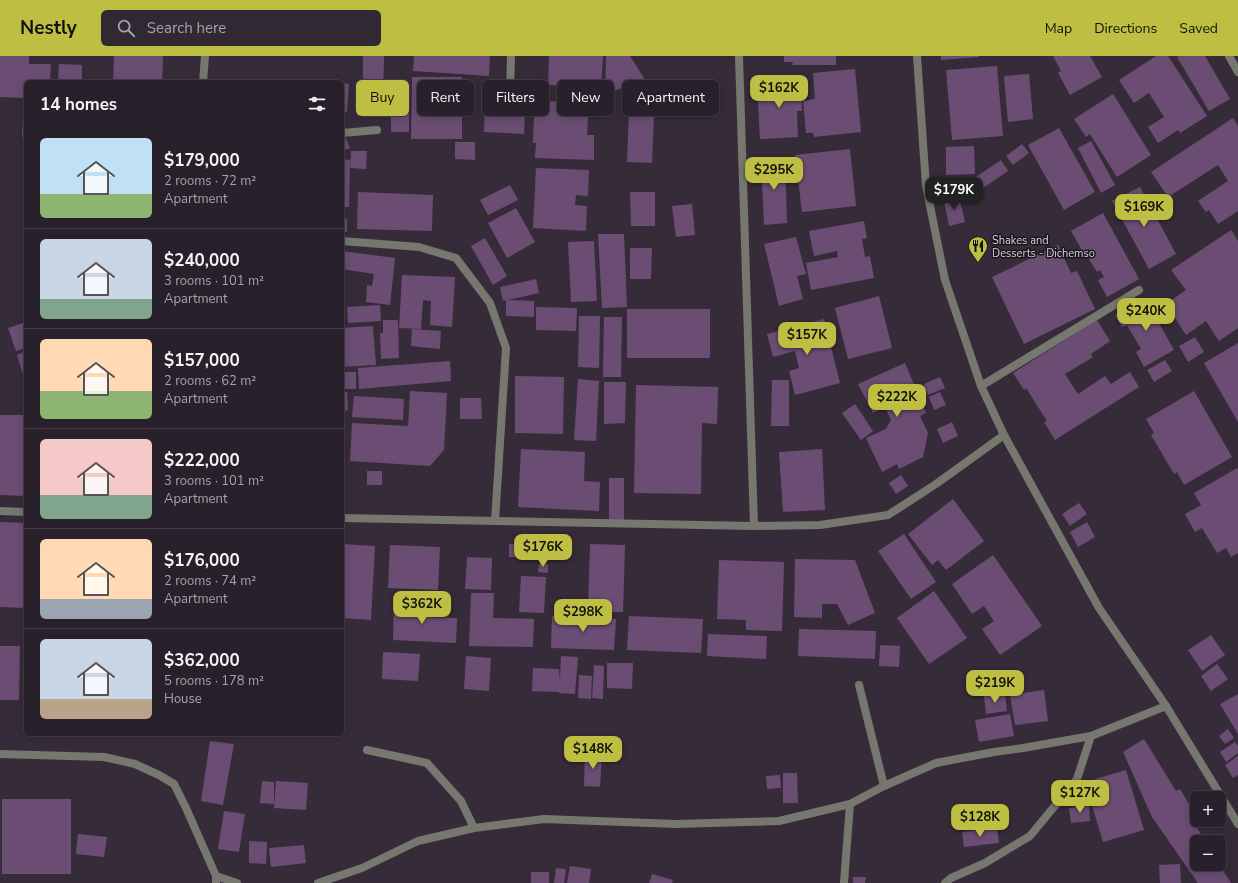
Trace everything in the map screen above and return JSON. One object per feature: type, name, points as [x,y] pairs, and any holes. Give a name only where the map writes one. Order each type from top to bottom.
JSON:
[{"type":"street","points":[[203,80],[205,56]]},
{"type":"street","points":[[510,80],[511,56]]},
{"type":"street","points":[[739,56],[754,526]]},
{"type":"street","points":[[917,56],[926,186],[945,280],[981,386],[1004,435],[1099,608],[1166,706],[1238,824]]},
{"type":"street","points":[[1229,56],[1238,72]]},
{"type":"street","points":[[344,133],[377,130]]},
{"type":"street","points":[[344,241],[419,247],[456,258],[490,303],[506,348],[495,521]]},
{"type":"street","points":[[981,386],[1139,290]]},
{"type":"street","points":[[344,518],[754,526],[820,525],[888,516],[936,484],[1004,435]]},
{"type":"street","points":[[0,511],[24,512]]},
{"type":"street","points":[[859,685],[884,786]]},
{"type":"street","points":[[318,883],[362,868],[418,841],[474,828],[544,819],[676,824],[779,821],[850,804],[884,786],[936,763],[1091,736],[1166,706]]},
{"type":"street","points":[[945,883],[951,878],[985,863],[1030,836],[1077,779],[1091,736]]},
{"type":"street","points":[[367,750],[427,763],[461,801],[474,828]]},
{"type":"street","points":[[0,754],[104,757],[135,764],[159,775],[174,784],[186,808],[216,880],[237,883]]},
{"type":"street","points":[[844,883],[850,804]]},
{"type":"building","points":[[0,56],[29,56],[29,64],[51,64],[50,80],[24,80],[24,98],[0,97]]},
{"type":"building","points":[[114,56],[163,56],[162,80],[113,80]]},
{"type":"building","points":[[363,56],[384,56],[383,80],[363,80]]},
{"type":"building","points":[[414,56],[490,56],[489,76],[413,71]]},
{"type":"building","points":[[549,56],[603,56],[602,80],[557,80],[557,86],[549,85]]},
{"type":"building","points":[[606,56],[630,56],[645,80],[622,80],[622,88],[614,91],[614,80],[605,80]]},
{"type":"building","points":[[784,56],[836,56],[836,65],[792,65],[793,62],[784,62]]},
{"type":"building","points":[[941,56],[979,56],[979,57],[941,60]]},
{"type":"building","points":[[1053,56],[1090,56],[1102,77],[1070,95],[1058,73],[1061,71]]},
{"type":"building","points":[[1156,56],[1168,56],[1207,116],[1180,133],[1178,130],[1158,143],[1148,127],[1164,117],[1149,93],[1134,103],[1119,80]]},
{"type":"building","points":[[1205,56],[1230,99],[1209,111],[1177,57]]},
{"type":"building","points":[[59,64],[82,65],[82,80],[58,80]]},
{"type":"building","points":[[997,66],[1003,136],[952,140],[946,70]]},
{"type":"building","points":[[855,69],[861,132],[814,137],[813,133],[806,133],[803,101],[815,99],[813,73]]},
{"type":"building","points":[[1029,74],[1033,119],[1008,122],[1004,76]]},
{"type":"building","points":[[412,77],[462,77],[462,80],[417,80],[417,116],[462,116],[462,139],[411,139]]},
{"type":"building","points":[[801,81],[802,111],[797,111],[798,137],[760,139],[757,83]]},
{"type":"building","points":[[344,83],[349,84],[347,112],[344,112]]},
{"type":"building","points":[[1113,94],[1151,155],[1117,177],[1090,134],[1086,137],[1074,119]]},
{"type":"building","points":[[549,101],[557,101],[557,116],[588,116],[587,135],[594,135],[594,160],[535,158],[536,143],[533,143],[534,116],[549,116]]},
{"type":"building","points":[[23,115],[24,137],[22,137]]},
{"type":"building","points":[[391,116],[409,116],[409,132],[391,132]]},
{"type":"building","points":[[485,116],[525,116],[524,134],[484,132]]},
{"type":"building","points":[[629,116],[654,116],[652,163],[627,162]]},
{"type":"building","points":[[1233,118],[1238,126],[1238,211],[1218,224],[1209,210],[1206,212],[1198,201],[1228,181],[1218,165],[1168,197],[1151,172]]},
{"type":"building","points":[[1059,128],[1095,192],[1064,210],[1028,145]]},
{"type":"building","points":[[344,136],[350,148],[344,150]]},
{"type":"building","points":[[1091,141],[1115,185],[1101,193],[1078,148]]},
{"type":"building","points":[[455,142],[475,142],[475,160],[455,159]]},
{"type":"building","points":[[1022,144],[1029,153],[1013,165],[1006,156]]},
{"type":"building","points":[[974,146],[975,174],[946,175],[946,147]]},
{"type":"building","points":[[850,149],[856,206],[802,212],[795,155]]},
{"type":"building","points":[[351,151],[367,151],[366,169],[350,168]]},
{"type":"building","points":[[785,158],[787,223],[764,225],[761,159]]},
{"type":"building","points":[[344,159],[350,160],[349,207],[344,207]]},
{"type":"building","points":[[1001,160],[1008,171],[983,188],[976,177]]},
{"type":"building","points":[[536,168],[589,170],[588,196],[576,195],[575,205],[587,206],[586,231],[533,228]]},
{"type":"building","points":[[510,185],[518,200],[488,215],[480,200]]},
{"type":"building","points":[[1140,187],[1176,254],[1149,269],[1112,201]]},
{"type":"building","points":[[358,192],[433,195],[432,231],[357,229]]},
{"type":"building","points":[[630,192],[655,192],[655,226],[631,226]]},
{"type":"building","points":[[959,197],[965,222],[949,226],[944,200]]},
{"type":"building","points":[[692,204],[695,235],[676,237],[672,206]]},
{"type":"building","points":[[516,208],[535,242],[507,258],[488,223]]},
{"type":"building","points":[[1103,213],[1139,279],[1107,297],[1098,280],[1104,277],[1100,270],[1097,272],[1089,259],[1093,257],[1089,249],[1083,252],[1071,231]]},
{"type":"building","points":[[344,219],[347,219],[347,232],[344,232]]},
{"type":"building","points":[[864,221],[867,238],[862,239],[865,257],[870,256],[874,278],[811,290],[806,263],[838,257],[837,251],[814,256],[809,231]]},
{"type":"building","points":[[1231,230],[1238,241],[1238,328],[1219,341],[1206,321],[1186,335],[1166,304],[1186,290],[1171,270]]},
{"type":"building","points":[[598,234],[624,234],[627,307],[602,308]]},
{"type":"building","points":[[796,237],[806,274],[797,276],[803,299],[779,306],[764,244]]},
{"type":"building","points":[[485,238],[507,276],[493,285],[471,246]]},
{"type":"building","points":[[594,241],[597,301],[571,302],[568,242]]},
{"type":"building","points":[[1058,245],[1071,273],[1077,271],[1095,309],[1024,344],[992,277]]},
{"type":"building","points":[[630,248],[652,248],[651,279],[630,279]]},
{"type":"building","points":[[344,251],[395,258],[390,305],[366,302],[367,285],[372,286],[374,274],[344,269]]},
{"type":"building","points":[[402,275],[455,277],[452,327],[430,325],[431,301],[423,300],[421,329],[399,328]]},
{"type":"building","points":[[536,279],[539,293],[503,301],[500,287]]},
{"type":"building","points":[[879,296],[892,348],[848,359],[835,308]]},
{"type":"building","points":[[1145,298],[1174,350],[1144,367],[1136,352],[1141,349],[1127,325],[1122,327],[1115,315]]},
{"type":"building","points":[[506,300],[534,301],[534,317],[506,316]]},
{"type":"building","points":[[380,305],[381,321],[348,323],[347,307]]},
{"type":"building","points":[[536,307],[577,308],[576,331],[536,330]]},
{"type":"building","points":[[627,309],[710,309],[710,358],[627,358]]},
{"type":"building","points":[[579,316],[600,316],[599,368],[578,367]]},
{"type":"building","points":[[604,317],[622,317],[621,377],[603,377]]},
{"type":"building","points":[[824,319],[840,383],[795,395],[789,371],[799,368],[795,351],[773,357],[767,334]]},
{"type":"building","points":[[383,320],[398,320],[399,358],[381,359],[380,333],[383,333]]},
{"type":"building","points":[[1097,320],[1110,341],[1091,354],[1093,357],[1065,374],[1078,394],[1105,376],[1111,384],[1130,372],[1139,387],[1055,440],[1044,422],[1047,421],[1026,388],[1024,390],[1013,373]]},
{"type":"building","points":[[24,323],[24,349],[16,351],[8,328]]},
{"type":"building","points":[[373,326],[376,365],[344,367],[344,328]]},
{"type":"building","points":[[412,329],[441,331],[440,349],[411,346]]},
{"type":"building","points":[[1195,337],[1204,352],[1188,362],[1179,346]]},
{"type":"building","points":[[1238,343],[1238,422],[1204,363]]},
{"type":"building","points":[[24,352],[24,372],[22,372],[17,355]]},
{"type":"building","points":[[1165,360],[1172,371],[1154,382],[1147,370]]},
{"type":"building","points":[[450,361],[451,381],[359,389],[358,368]]},
{"type":"building","points":[[905,363],[926,413],[920,416],[928,433],[923,457],[899,469],[897,464],[882,472],[866,438],[886,429],[891,420],[885,407],[873,413],[858,384]]},
{"type":"building","points":[[344,372],[356,372],[356,389],[344,389]]},
{"type":"building","points":[[515,376],[564,377],[563,434],[515,433]]},
{"type":"building","points":[[940,377],[945,388],[928,395],[924,384]]},
{"type":"building","points":[[578,379],[599,381],[596,441],[574,440]]},
{"type":"building","points":[[772,380],[789,380],[789,426],[771,426]]},
{"type":"building","points":[[604,382],[626,382],[625,423],[604,424]]},
{"type":"building","points":[[636,385],[718,387],[717,424],[702,423],[701,494],[634,493]]},
{"type":"building","points":[[410,391],[447,393],[444,450],[430,466],[350,461],[352,423],[408,426]]},
{"type":"building","points":[[1194,391],[1232,457],[1184,485],[1177,472],[1174,474],[1151,435],[1154,433],[1146,419]]},
{"type":"building","points":[[344,392],[347,392],[348,410],[344,411]]},
{"type":"building","points":[[940,392],[946,405],[934,410],[929,397]]},
{"type":"building","points":[[354,396],[404,399],[403,420],[352,417]]},
{"type":"building","points":[[460,398],[481,398],[482,419],[460,419]]},
{"type":"building","points":[[855,404],[873,431],[861,440],[842,413]]},
{"type":"building","points":[[0,415],[24,415],[24,496],[0,495]]},
{"type":"building","points":[[952,422],[958,436],[943,443],[937,429]]},
{"type":"building","points":[[521,449],[585,452],[584,481],[600,482],[599,511],[518,507]]},
{"type":"building","points":[[822,449],[825,510],[783,512],[779,452]]},
{"type":"building","points":[[1237,468],[1238,553],[1231,557],[1226,548],[1217,553],[1202,528],[1195,532],[1185,514],[1201,505],[1194,493]]},
{"type":"building","points":[[367,471],[382,471],[382,485],[367,485]]},
{"type":"building","points":[[901,475],[908,486],[896,494],[889,483]]},
{"type":"building","points":[[344,478],[345,478],[344,496]]},
{"type":"building","points":[[609,478],[624,478],[624,520],[609,520]]},
{"type":"building","points":[[953,499],[984,541],[946,570],[938,560],[932,565],[908,534]]},
{"type":"building","points":[[1079,503],[1087,514],[1070,526],[1062,514]]},
{"type":"building","points":[[0,522],[24,523],[24,608],[0,607]]},
{"type":"building","points":[[1087,522],[1095,537],[1078,547],[1070,532]]},
{"type":"building","points":[[904,534],[936,582],[911,599],[878,551]]},
{"type":"building","points":[[536,541],[550,541],[549,560],[536,559]]},
{"type":"building","points":[[344,544],[375,546],[371,620],[344,618]]},
{"type":"building","points":[[509,544],[531,545],[530,558],[509,557]]},
{"type":"building","points":[[590,544],[625,545],[623,612],[588,612]]},
{"type":"building","points":[[390,545],[440,547],[438,590],[388,588]]},
{"type":"building","points":[[993,555],[1042,626],[1000,655],[982,629],[994,621],[984,606],[972,614],[952,584]]},
{"type":"building","points":[[467,557],[492,558],[491,590],[465,589]]},
{"type":"building","points":[[795,559],[855,560],[875,613],[848,625],[837,604],[822,604],[822,618],[794,617]]},
{"type":"building","points":[[719,560],[784,562],[782,631],[746,630],[746,620],[717,619]]},
{"type":"building","points":[[539,564],[548,564],[548,573],[538,572]]},
{"type":"building","points":[[521,576],[546,577],[544,613],[519,612]]},
{"type":"building","points":[[934,591],[967,638],[929,664],[897,618]]},
{"type":"building","points":[[471,593],[494,593],[493,618],[534,619],[533,647],[469,646]]},
{"type":"building","points":[[394,602],[424,603],[423,617],[457,618],[456,643],[393,640]]},
{"type":"building","points":[[552,616],[616,619],[614,650],[551,648]]},
{"type":"building","points":[[629,616],[703,619],[701,653],[627,650]]},
{"type":"building","points":[[799,629],[876,631],[875,659],[798,656]]},
{"type":"building","points":[[708,634],[767,636],[766,659],[707,656]]},
{"type":"building","points":[[1211,635],[1225,655],[1202,671],[1188,650]]},
{"type":"building","points":[[880,645],[900,646],[899,667],[879,666]]},
{"type":"building","points":[[0,646],[20,646],[19,700],[0,700]]},
{"type":"building","points":[[383,652],[420,654],[418,681],[382,679]]},
{"type":"building","points":[[466,656],[491,658],[489,691],[464,689]]},
{"type":"building","points":[[561,656],[578,657],[575,694],[532,691],[533,668],[559,669],[560,680]]},
{"type":"building","points":[[607,663],[633,663],[632,689],[607,688]]},
{"type":"building","points":[[1217,664],[1228,679],[1211,691],[1201,676]]},
{"type":"building","points":[[594,665],[604,666],[603,699],[592,698]]},
{"type":"building","points":[[579,675],[592,676],[591,699],[578,698]]},
{"type":"building","points":[[1044,690],[1048,721],[1015,725],[1010,695]]},
{"type":"building","points":[[1005,694],[1007,711],[986,714],[984,696]]},
{"type":"building","points":[[1238,694],[1238,734],[1220,704]]},
{"type":"building","points":[[1010,714],[1014,736],[979,742],[975,720]]},
{"type":"building","points":[[1228,729],[1234,738],[1225,744],[1219,736]]},
{"type":"building","points":[[1144,739],[1176,791],[1180,789],[1190,805],[1190,827],[1197,827],[1202,835],[1190,835],[1190,871],[1223,871],[1231,883],[1198,883],[1152,817],[1123,752]]},
{"type":"building","points":[[210,741],[234,744],[223,805],[201,801]]},
{"type":"building","points":[[1235,742],[1238,746],[1238,753],[1226,762],[1220,752]]},
{"type":"building","points":[[585,753],[602,754],[600,787],[584,786]]},
{"type":"building","points":[[1238,756],[1238,775],[1233,778],[1225,765]]},
{"type":"building","points":[[1126,770],[1144,830],[1103,842],[1085,782]]},
{"type":"building","points":[[783,773],[797,773],[798,803],[783,803]]},
{"type":"building","points":[[780,775],[781,788],[767,789],[766,776]]},
{"type":"building","points":[[262,781],[274,782],[274,804],[260,803]]},
{"type":"building","points":[[276,781],[308,783],[306,810],[274,808]]},
{"type":"building","points":[[2,799],[71,799],[71,874],[2,874]]},
{"type":"building","points":[[1089,805],[1090,821],[1071,823],[1069,808]]},
{"type":"building","points":[[224,811],[245,814],[239,852],[218,849]]},
{"type":"building","points":[[997,828],[999,843],[964,847],[962,832]]},
{"type":"building","points":[[78,834],[107,837],[104,857],[76,854]]},
{"type":"building","points":[[249,841],[267,842],[266,864],[249,863]]},
{"type":"building","points":[[304,845],[306,863],[271,867],[269,848]]},
{"type":"building","points":[[1180,864],[1181,883],[1160,883],[1159,865]]},
{"type":"building","points":[[570,866],[591,869],[589,883],[567,883]]},
{"type":"building","points":[[556,868],[566,869],[564,883],[554,883]]},
{"type":"building","points":[[531,872],[549,872],[549,883],[531,883]]},
{"type":"building","points":[[652,874],[673,880],[672,883],[649,883]]},
{"type":"building","points":[[853,877],[866,877],[865,883],[853,883]]},
{"type":"place","name":"Shakes and Desserts - Dichemso","points":[[978,263]]}]
